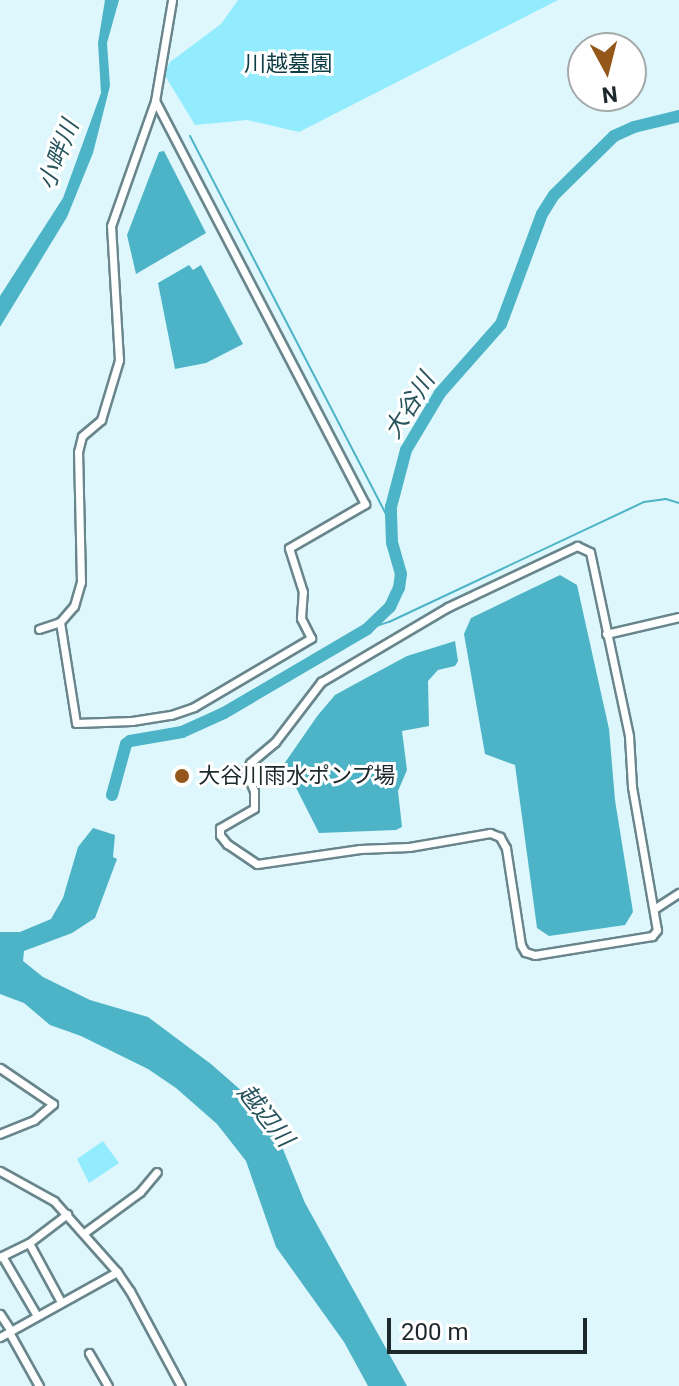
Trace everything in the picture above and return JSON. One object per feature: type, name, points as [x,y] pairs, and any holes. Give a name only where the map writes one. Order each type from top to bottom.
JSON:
[{"type":"street","points":[[39,629],[60,622],[74,606],[81,582],[78,452],[82,436],[101,420],[119,360],[111,226],[155,101],[172,0]]},
{"type":"street","points":[[60,622],[76,723],[132,721],[194,707],[311,638],[301,618],[303,592],[289,548],[365,504],[155,101]]},
{"type":"street","points":[[577,546],[590,552],[606,634],[629,736],[632,787],[657,930],[652,936],[535,955],[525,952],[521,945],[506,848],[496,835],[257,864],[227,844],[218,831],[254,808],[254,791],[246,771],[250,763],[275,742],[310,691],[331,673],[448,607],[577,546]]},
{"type":"street","points":[[606,634],[679,617]]},
{"type":"street","points":[[654,909],[679,893]]},
{"type":"street","points":[[0,1068],[53,1103],[45,1114],[0,1134]]},
{"type":"street","points":[[0,1171],[54,1201],[117,1272],[181,1386]]},
{"type":"street","points":[[84,1233],[140,1192],[157,1172]]},
{"type":"street","points":[[37,1316],[1,1256],[29,1243],[67,1214]]},
{"type":"street","points":[[29,1243],[61,1302]]},
{"type":"street","points":[[0,1337],[117,1272]]},
{"type":"street","points":[[0,1314],[39,1386]]},
{"type":"street","points":[[89,1353],[108,1386]]},
{"type":"green space","name":"川越墓園","points":[[238,0],[558,0],[299,132],[247,120],[195,125],[164,74],[170,62],[221,24]]},
{"type":"green space","points":[[103,1141],[119,1163],[89,1183],[77,1159]]},
{"type":"water","points":[[105,0],[119,0],[107,43],[110,86],[93,153],[67,217],[0,327],[0,296],[63,198],[101,93],[98,43]]},
{"type":"water","points":[[164,151],[206,233],[136,274],[127,235],[159,152]]},
{"type":"water","points":[[189,265],[193,270],[201,265],[243,344],[206,363],[175,369],[158,283]]},
{"type":"water","points":[[560,575],[577,585],[609,729],[615,800],[633,912],[625,925],[549,936],[537,928],[515,765],[485,754],[464,634],[471,618]]},
{"type":"water","points":[[455,641],[458,661],[455,666],[438,670],[428,681],[429,726],[402,731],[407,770],[398,791],[402,827],[396,830],[319,833],[284,764],[318,715],[335,695],[355,684],[407,656]]},
{"type":"water","name":"越辺川","points":[[93,828],[115,835],[113,857],[117,859],[95,918],[72,933],[24,951],[23,961],[43,977],[90,1000],[148,1017],[211,1064],[269,1115],[305,1203],[407,1386],[368,1386],[344,1342],[276,1247],[246,1161],[217,1124],[176,1088],[148,1069],[81,1036],[50,1025],[24,1003],[0,994],[0,932],[20,932],[51,919],[63,898],[78,847]]},
{"type":"waterway","name":"大谷川","points":[[112,795],[126,744],[130,741],[182,732],[224,713],[367,629],[390,607],[399,588],[401,574],[392,542],[391,507],[406,450],[440,393],[501,324],[542,214],[554,195],[614,136],[634,127],[679,116]]},
{"type":"waterway","points":[[190,136],[390,522]]},
{"type":"waterway","points":[[367,629],[389,622],[644,502],[666,499],[679,503]]},
{"type":"place","name":"大谷川雨水ポンプ場","points":[[182,776]]},
{"type":"water label","name":"小畔川","points":[[59,155]]}]
